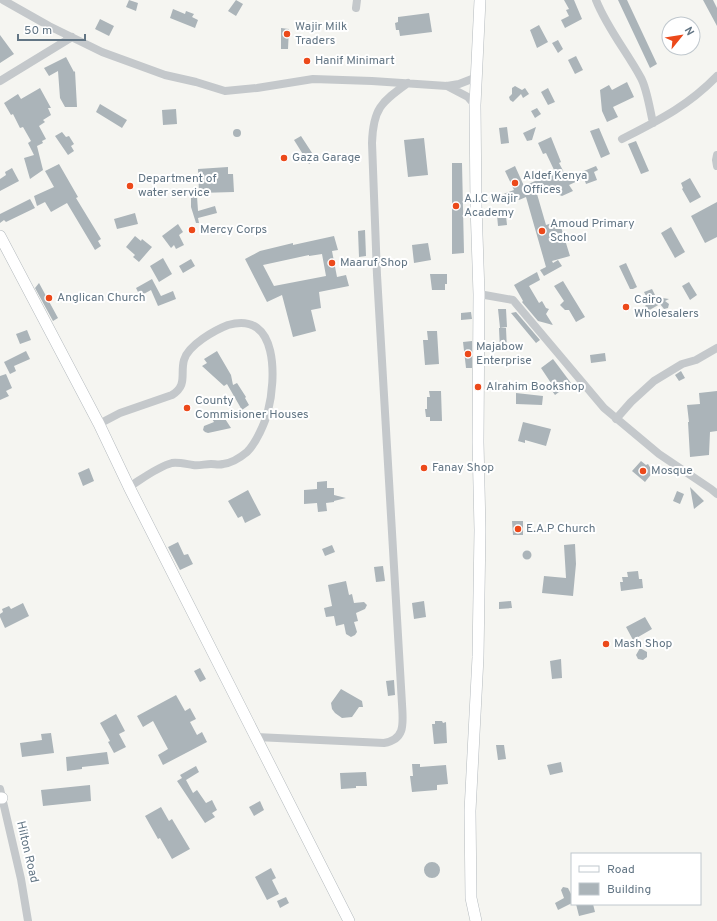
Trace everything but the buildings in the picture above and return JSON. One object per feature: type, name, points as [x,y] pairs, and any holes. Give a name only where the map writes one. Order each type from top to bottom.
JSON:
[{"type":"street","points":[[3,0],[102,52],[165,75],[196,82],[225,91],[257,88],[313,79],[447,86],[459,84],[477,77]]},
{"type":"street","points":[[476,921],[471,898],[470,811],[476,726],[480,530],[478,442],[479,294],[475,105],[480,0]]},
{"type":"street","points":[[596,0],[623,50],[645,85],[653,123]]},
{"type":"street","points":[[0,81],[72,37]]},
{"type":"street","points":[[622,139],[689,102],[717,76]]},
{"type":"street","points":[[256,737],[384,743],[396,739],[400,735],[402,728],[402,696],[376,275],[372,127],[376,112],[384,101],[408,83]]},
{"type":"street","points":[[447,86],[468,97],[475,105]]},
{"type":"street","points":[[717,155],[717,166]]},
{"type":"street","points":[[0,236],[99,424],[129,487],[349,921]]},
{"type":"street","points":[[479,294],[513,300],[604,408],[659,454],[715,489]]},
{"type":"street","points":[[99,424],[120,413],[177,392],[182,384],[184,360],[187,352],[199,341],[216,331],[242,322],[255,326],[264,334],[273,369],[271,395],[268,413],[254,443],[246,452],[232,462],[223,464],[196,465],[173,463],[129,487]]},
{"type":"street","points":[[616,418],[654,381],[682,364],[696,360],[717,348]]},
{"type":"street","name":"Hilton Road","points":[[1,795],[21,879],[28,921]]},
{"type":"place","name":"Wajir Milk Traders","points":[[287,34]]},
{"type":"place","name":"Hanif Minimart","points":[[307,61]]},
{"type":"place","name":"Gaza Garage","points":[[284,158]]},
{"type":"place","name":"Aldef Kenya Offices","points":[[515,183]]},
{"type":"place","name":"Department of water service","points":[[130,186]]},
{"type":"place","name":"A.I.C Wajir Academy","points":[[456,206]]},
{"type":"place","name":"Mercy Corps","points":[[192,230]]},
{"type":"place","name":"Amoud Primary School","points":[[542,231]]},
{"type":"place","name":"Maaruf Shop","points":[[332,263]]},
{"type":"place","name":"Anglican Church","points":[[49,298]]},
{"type":"place","name":"Cairo Wholesalers","points":[[626,307]]},
{"type":"place","name":"Majabow Enterprise","points":[[468,354]]},
{"type":"place","name":"Alrahim Bookshop","points":[[478,387]]},
{"type":"place","name":"County Commisioner Houses","points":[[187,408]]},
{"type":"place","name":"Fanay Shop","points":[[424,468]]},
{"type":"place","name":"Mosque","points":[[643,471]]},
{"type":"place","name":"E.A.P Church","points":[[518,529]]},
{"type":"place","name":"Mash Shop","points":[[606,644]]}]
